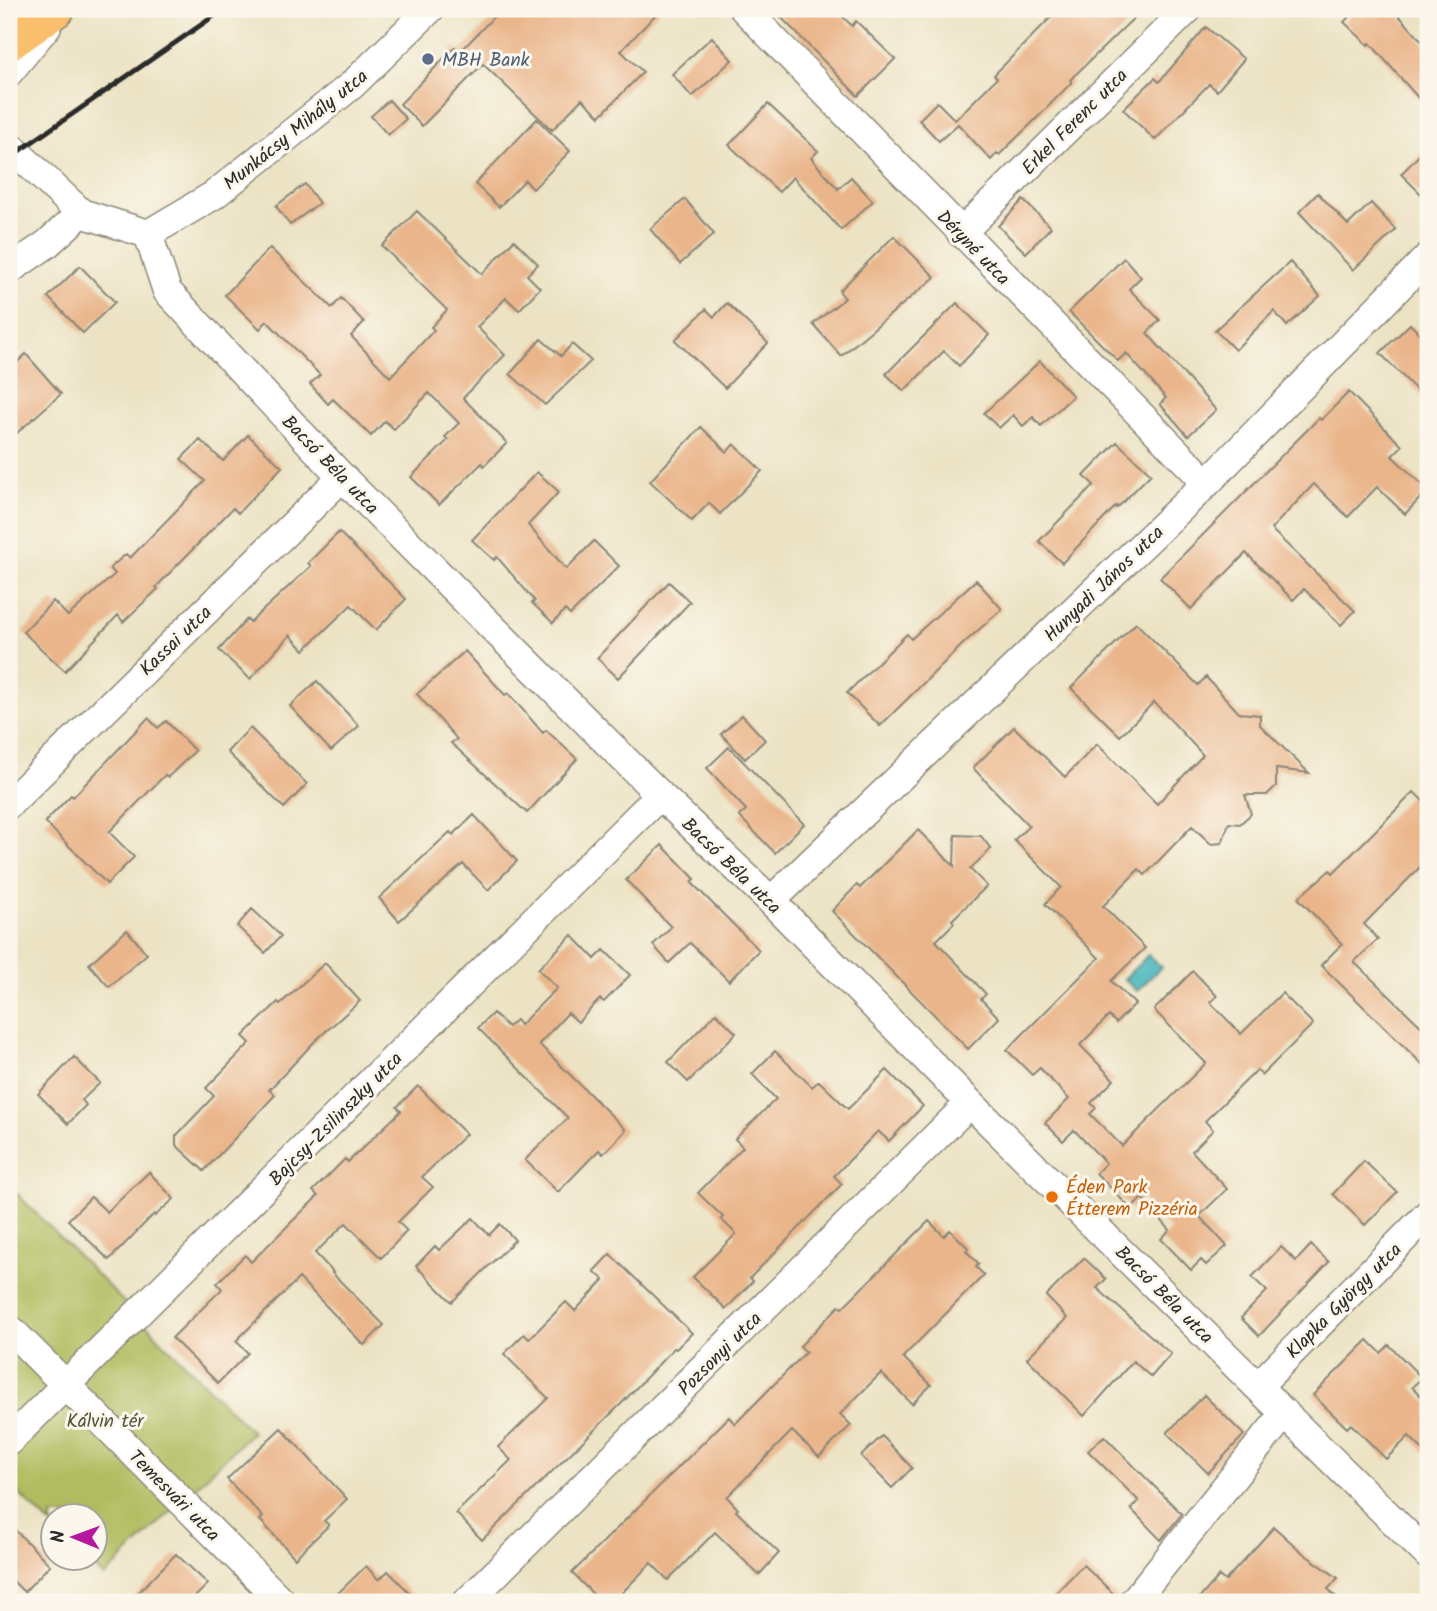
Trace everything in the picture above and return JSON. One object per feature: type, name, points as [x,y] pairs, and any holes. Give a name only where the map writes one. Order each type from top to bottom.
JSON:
[{"type":"street","name":"Munkácsy Mihály utca","points":[[148,234],[214,195],[352,85],[430,9]]},
{"type":"street","name":"Déryné utca","points":[[744,9],[1207,483]]},
{"type":"street","name":"Erkel Ferenc utca","points":[[961,233],[1188,9]]},
{"type":"street","points":[[9,72],[37,19]]},
{"type":"street","points":[[9,123],[49,182]]},
{"type":"street","points":[[9,145],[81,212],[148,234]]},
{"type":"street","points":[[9,270],[47,244],[81,212]]},
{"type":"street","name":"Bacsó Béla utca","points":[[148,234],[167,291],[342,477],[1428,1555]]},
{"type":"street","name":"Hunyadi János utca","points":[[771,901],[1207,483],[1428,257]]},
{"type":"street","name":"Kassai utca","points":[[9,804],[342,477]]},
{"type":"street","name":"Bajcsy-Zsilinszky utca","points":[[9,1440],[660,795]]},
{"type":"street","name":"Pozsonyi utca","points":[[467,1602],[970,1103]]},
{"type":"street","name":"Klapka György utca","points":[[1258,1386],[1428,1214]]},
{"type":"street","name":"Temesvári utca","points":[[9,1328],[282,1602]]},
{"type":"street","points":[[1133,1602],[1285,1413]]},
{"type":"green space","name":"Kálvin tér","points":[[9,1186],[252,1432],[104,1577],[99,1572],[108,1572],[108,1502],[38,1502],[38,1512],[9,1484]]},
{"type":"water","points":[[1148,955],[1161,967],[1137,991],[1124,979]]},
{"type":"building","points":[[501,9],[661,9],[621,51],[643,72],[600,116],[582,99],[552,130],[483,64],[422,126],[400,104],[455,47],[460,52]]},
{"type":"building","points":[[773,9],[835,9],[852,26],[856,21],[895,59],[858,96]]},
{"type":"building","points":[[1059,9],[1143,9],[1070,80],[1072,82],[1038,117],[991,160],[958,124],[939,141],[919,120],[937,102],[955,120],[997,78],[994,75]]},
{"type":"building","points":[[1357,9],[1393,9],[1428,48],[1428,109],[1370,43],[1368,45],[1344,22]]},
{"type":"building","points":[[1206,27],[1244,59],[1217,91],[1209,84],[1155,140],[1123,109],[1155,78],[1159,82]]},
{"type":"building","points":[[712,37],[732,60],[692,97],[672,74]]},
{"type":"building","points":[[389,100],[406,119],[388,135],[371,116]]},
{"type":"building","points":[[768,104],[818,151],[811,158],[838,189],[851,177],[873,201],[841,230],[793,177],[779,192],[729,145]]},
{"type":"building","points":[[537,119],[570,151],[533,189],[525,180],[499,207],[475,184]]},
{"type":"building","points":[[1428,146],[1428,201],[1401,174]]},
{"type":"building","points":[[305,184],[319,203],[290,225],[276,206]]},
{"type":"building","points":[[1318,193],[1348,225],[1371,203],[1396,230],[1353,270],[1299,212]]},
{"type":"building","points":[[685,199],[714,234],[680,264],[650,229]]},
{"type":"building","points":[[1023,200],[1051,227],[1026,253],[998,226]]},
{"type":"building","points":[[417,211],[482,274],[514,240],[538,264],[527,275],[540,288],[519,310],[506,298],[477,327],[505,355],[463,398],[507,443],[439,505],[411,477],[448,440],[445,437],[459,423],[429,393],[394,429],[385,421],[371,436],[333,399],[328,404],[310,384],[320,375],[267,321],[260,329],[225,295],[270,248],[332,308],[341,298],[364,322],[351,336],[390,377],[434,330],[431,327],[447,310],[382,246]]},
{"type":"building","points":[[894,236],[935,277],[841,356],[813,324],[845,298],[839,291]]},
{"type":"building","points":[[1124,258],[1141,277],[1129,289],[1160,320],[1147,333],[1216,410],[1188,436],[1160,404],[1166,398],[1126,353],[1118,361],[1069,312]]},
{"type":"building","points":[[1290,262],[1320,296],[1287,326],[1274,311],[1235,350],[1215,330]]},
{"type":"building","points":[[80,266],[115,302],[83,333],[48,297]]},
{"type":"building","points":[[727,303],[768,343],[725,388],[675,340],[706,309],[714,317]]},
{"type":"building","points":[[957,303],[989,335],[959,366],[944,351],[904,391],[886,374]]},
{"type":"building","points":[[1410,324],[1428,343],[1428,402],[1380,353]]},
{"type":"building","points":[[541,339],[561,356],[572,344],[591,361],[545,405],[510,374]]},
{"type":"building","points":[[26,354],[61,394],[9,440],[9,370]]},
{"type":"building","points":[[1040,361],[1073,396],[1041,426],[1033,417],[1023,426],[1013,415],[999,428],[984,413]]},
{"type":"building","points":[[1349,392],[1402,446],[1392,456],[1428,490],[1405,514],[1377,487],[1348,517],[1314,484],[1271,529],[1355,611],[1341,625],[1304,589],[1293,600],[1246,553],[1191,609],[1160,578],[1319,418],[1321,420]]},
{"type":"building","points":[[701,427],[727,452],[734,444],[762,471],[720,514],[709,503],[692,521],[650,481]]},
{"type":"building","points":[[248,435],[282,467],[238,513],[233,508],[156,587],[158,589],[123,622],[118,615],[65,671],[23,632],[53,601],[68,616],[115,574],[110,568],[126,554],[130,558],[205,481],[181,459],[200,440],[223,461]]},
{"type":"building","points":[[1117,442],[1151,474],[1117,508],[1116,506],[1062,563],[1039,541],[1094,485],[1084,476]]},
{"type":"building","points":[[537,472],[559,492],[528,525],[566,569],[594,541],[619,566],[570,615],[565,610],[553,623],[532,603],[535,601],[497,557],[494,560],[472,540]]},
{"type":"building","points":[[339,532],[406,599],[376,630],[351,605],[304,650],[290,635],[250,679],[219,650],[247,619],[250,622],[311,566],[308,563]]},
{"type":"building","points":[[976,580],[1002,609],[880,726],[847,693],[907,634],[911,639]]},
{"type":"building","points":[[669,582],[690,602],[618,678],[597,658]]},
{"type":"building","points":[[1136,623],[1198,685],[1206,677],[1239,713],[1260,715],[1260,725],[1309,773],[1276,769],[1276,786],[1267,795],[1245,795],[1251,814],[1240,824],[1229,823],[1222,843],[1211,844],[1192,826],[1145,875],[1139,869],[1103,906],[1145,948],[1111,981],[1135,1004],[1116,1023],[1109,1016],[1080,1045],[1114,1080],[1091,1103],[1096,1108],[1090,1114],[1122,1146],[1206,1063],[1154,1010],[1193,971],[1217,996],[1210,1002],[1241,1034],[1282,993],[1313,1024],[1262,1075],[1257,1070],[1205,1121],[1213,1130],[1192,1151],[1227,1189],[1199,1216],[1227,1246],[1206,1265],[1201,1260],[1191,1270],[1161,1239],[1170,1230],[1142,1198],[1131,1209],[1096,1173],[1106,1163],[1074,1130],[1063,1141],[1045,1123],[1069,1099],[1040,1068],[1032,1075],[1007,1050],[1099,958],[1045,904],[1061,887],[1014,840],[1029,826],[973,768],[1014,727],[1065,777],[1097,744],[1157,804],[1203,755],[1154,702],[1120,736],[1071,688]]},
{"type":"building","points":[[465,651],[505,695],[508,693],[543,733],[546,730],[577,759],[527,813],[451,743],[457,739],[417,694]]},
{"type":"building","points":[[317,681],[359,726],[331,751],[290,706]]},
{"type":"building","points":[[742,715],[765,740],[745,759],[721,734]]},
{"type":"building","points":[[148,718],[158,728],[166,721],[195,751],[168,777],[165,775],[109,832],[134,857],[107,884],[45,822],[71,795],[73,797]]},
{"type":"building","points":[[250,728],[307,784],[284,808],[227,752]]},
{"type":"building","points":[[729,747],[804,824],[775,853],[739,816],[746,810],[707,768]]},
{"type":"building","points":[[1414,792],[1428,806],[1428,859],[1364,924],[1378,939],[1354,962],[1428,1033],[1428,1070],[1321,965],[1342,944],[1298,898],[1330,870],[1333,873]]},
{"type":"building","points":[[474,815],[517,861],[488,890],[463,864],[399,921],[379,898],[450,832],[453,835]]},
{"type":"building","points":[[918,830],[954,866],[955,835],[981,836],[991,849],[970,869],[987,886],[952,920],[954,923],[936,941],[986,994],[981,999],[999,1018],[968,1049],[832,911],[857,885],[860,888]]},
{"type":"building","points":[[662,845],[695,879],[691,882],[759,950],[729,981],[690,943],[669,963],[653,945],[671,927],[626,880]]},
{"type":"building","points":[[252,909],[281,936],[265,953],[237,926]]},
{"type":"building","points":[[127,930],[147,954],[109,987],[89,964]]},
{"type":"building","points":[[572,935],[595,959],[604,950],[630,975],[604,1002],[600,999],[578,1022],[568,1013],[539,1044],[626,1130],[603,1154],[599,1150],[558,1192],[525,1160],[568,1118],[478,1028],[493,1013],[508,1027],[516,1020],[520,1025],[557,988],[538,969]]},
{"type":"building","points":[[325,963],[360,1001],[316,1040],[269,1090],[275,1095],[204,1171],[176,1145],[176,1136],[214,1096],[206,1088],[250,1043],[243,1036],[278,1002],[280,1004]]},
{"type":"building","points":[[716,1013],[736,1033],[688,1082],[668,1062]]},
{"type":"building","points":[[775,1051],[812,1087],[819,1081],[848,1109],[887,1070],[923,1106],[889,1141],[878,1131],[834,1176],[842,1184],[750,1278],[753,1281],[726,1309],[693,1277],[736,1234],[698,1193],[743,1147],[735,1139],[776,1099],[752,1074]]},
{"type":"building","points":[[74,1057],[100,1083],[82,1100],[86,1105],[68,1124],[38,1094]]},
{"type":"building","points":[[418,1086],[466,1134],[422,1177],[433,1187],[398,1222],[407,1231],[381,1258],[346,1223],[315,1253],[384,1325],[364,1345],[299,1278],[236,1341],[248,1353],[218,1383],[172,1338],[222,1289],[217,1283],[245,1255],[251,1262],[318,1196],[313,1191],[345,1159],[348,1162],[401,1111],[397,1107]]},
{"type":"building","points":[[1364,1161],[1397,1192],[1365,1225],[1333,1194]]},
{"type":"building","points":[[149,1172],[174,1199],[155,1216],[154,1214],[109,1260],[68,1220],[91,1197],[107,1212]]},
{"type":"building","points":[[473,1218],[489,1235],[500,1224],[515,1240],[452,1302],[416,1266],[435,1246],[439,1250]]},
{"type":"building","points":[[929,1221],[944,1236],[950,1230],[968,1248],[966,1251],[979,1264],[976,1267],[984,1275],[903,1357],[931,1385],[912,1404],[881,1373],[840,1414],[851,1425],[819,1457],[792,1431],[727,1497],[738,1509],[736,1511],[779,1553],[759,1575],[715,1532],[668,1580],[651,1563],[613,1602],[601,1602],[572,1573],[729,1417],[735,1424],[806,1352],[800,1346]]},
{"type":"building","points":[[1311,1245],[1329,1262],[1259,1336],[1241,1318],[1267,1291],[1252,1277],[1281,1247],[1296,1261]]},
{"type":"building","points":[[610,1254],[692,1333],[482,1540],[456,1513],[511,1460],[498,1447],[548,1398],[504,1354],[524,1334],[529,1339],[566,1302],[575,1311],[604,1280],[594,1271]]},
{"type":"building","points":[[1084,1258],[1106,1279],[1097,1288],[1171,1354],[1151,1377],[1133,1361],[1084,1416],[1027,1358],[1067,1318],[1046,1296]]},
{"type":"building","points":[[1368,1340],[1381,1353],[1389,1345],[1422,1378],[1412,1387],[1428,1403],[1428,1455],[1409,1436],[1386,1459],[1351,1424],[1347,1428],[1313,1395]]},
{"type":"building","points":[[1204,1395],[1244,1435],[1208,1473],[1167,1433]]},
{"type":"building","points":[[281,1428],[347,1499],[324,1521],[329,1525],[295,1558],[260,1520],[263,1517],[227,1479]]},
{"type":"building","points":[[882,1436],[912,1468],[892,1488],[861,1456]]},
{"type":"building","points":[[1104,1436],[1182,1514],[1161,1540],[1131,1509],[1139,1501],[1088,1451]]},
{"type":"building","points":[[9,1524],[38,1553],[38,1572],[43,1572],[24,1592],[9,1577]]},
{"type":"building","points":[[1274,1527],[1304,1554],[1338,1578],[1328,1589],[1341,1602],[1196,1602],[1219,1576],[1225,1581]]},
{"type":"building","points":[[176,1554],[208,1584],[190,1602],[129,1602]]},
{"type":"building","points":[[1083,1565],[1117,1597],[1117,1602],[1047,1602]]},
{"type":"building","points":[[366,1566],[379,1580],[388,1571],[419,1602],[329,1602]]},
{"type":"railway","points":[[9,158],[224,9]]},
{"type":"place","name":"MBH Bank","points":[[428,59]]},
{"type":"place","name":"Éden Park Étterem Pizzéria","points":[[1052,1197]]}]
